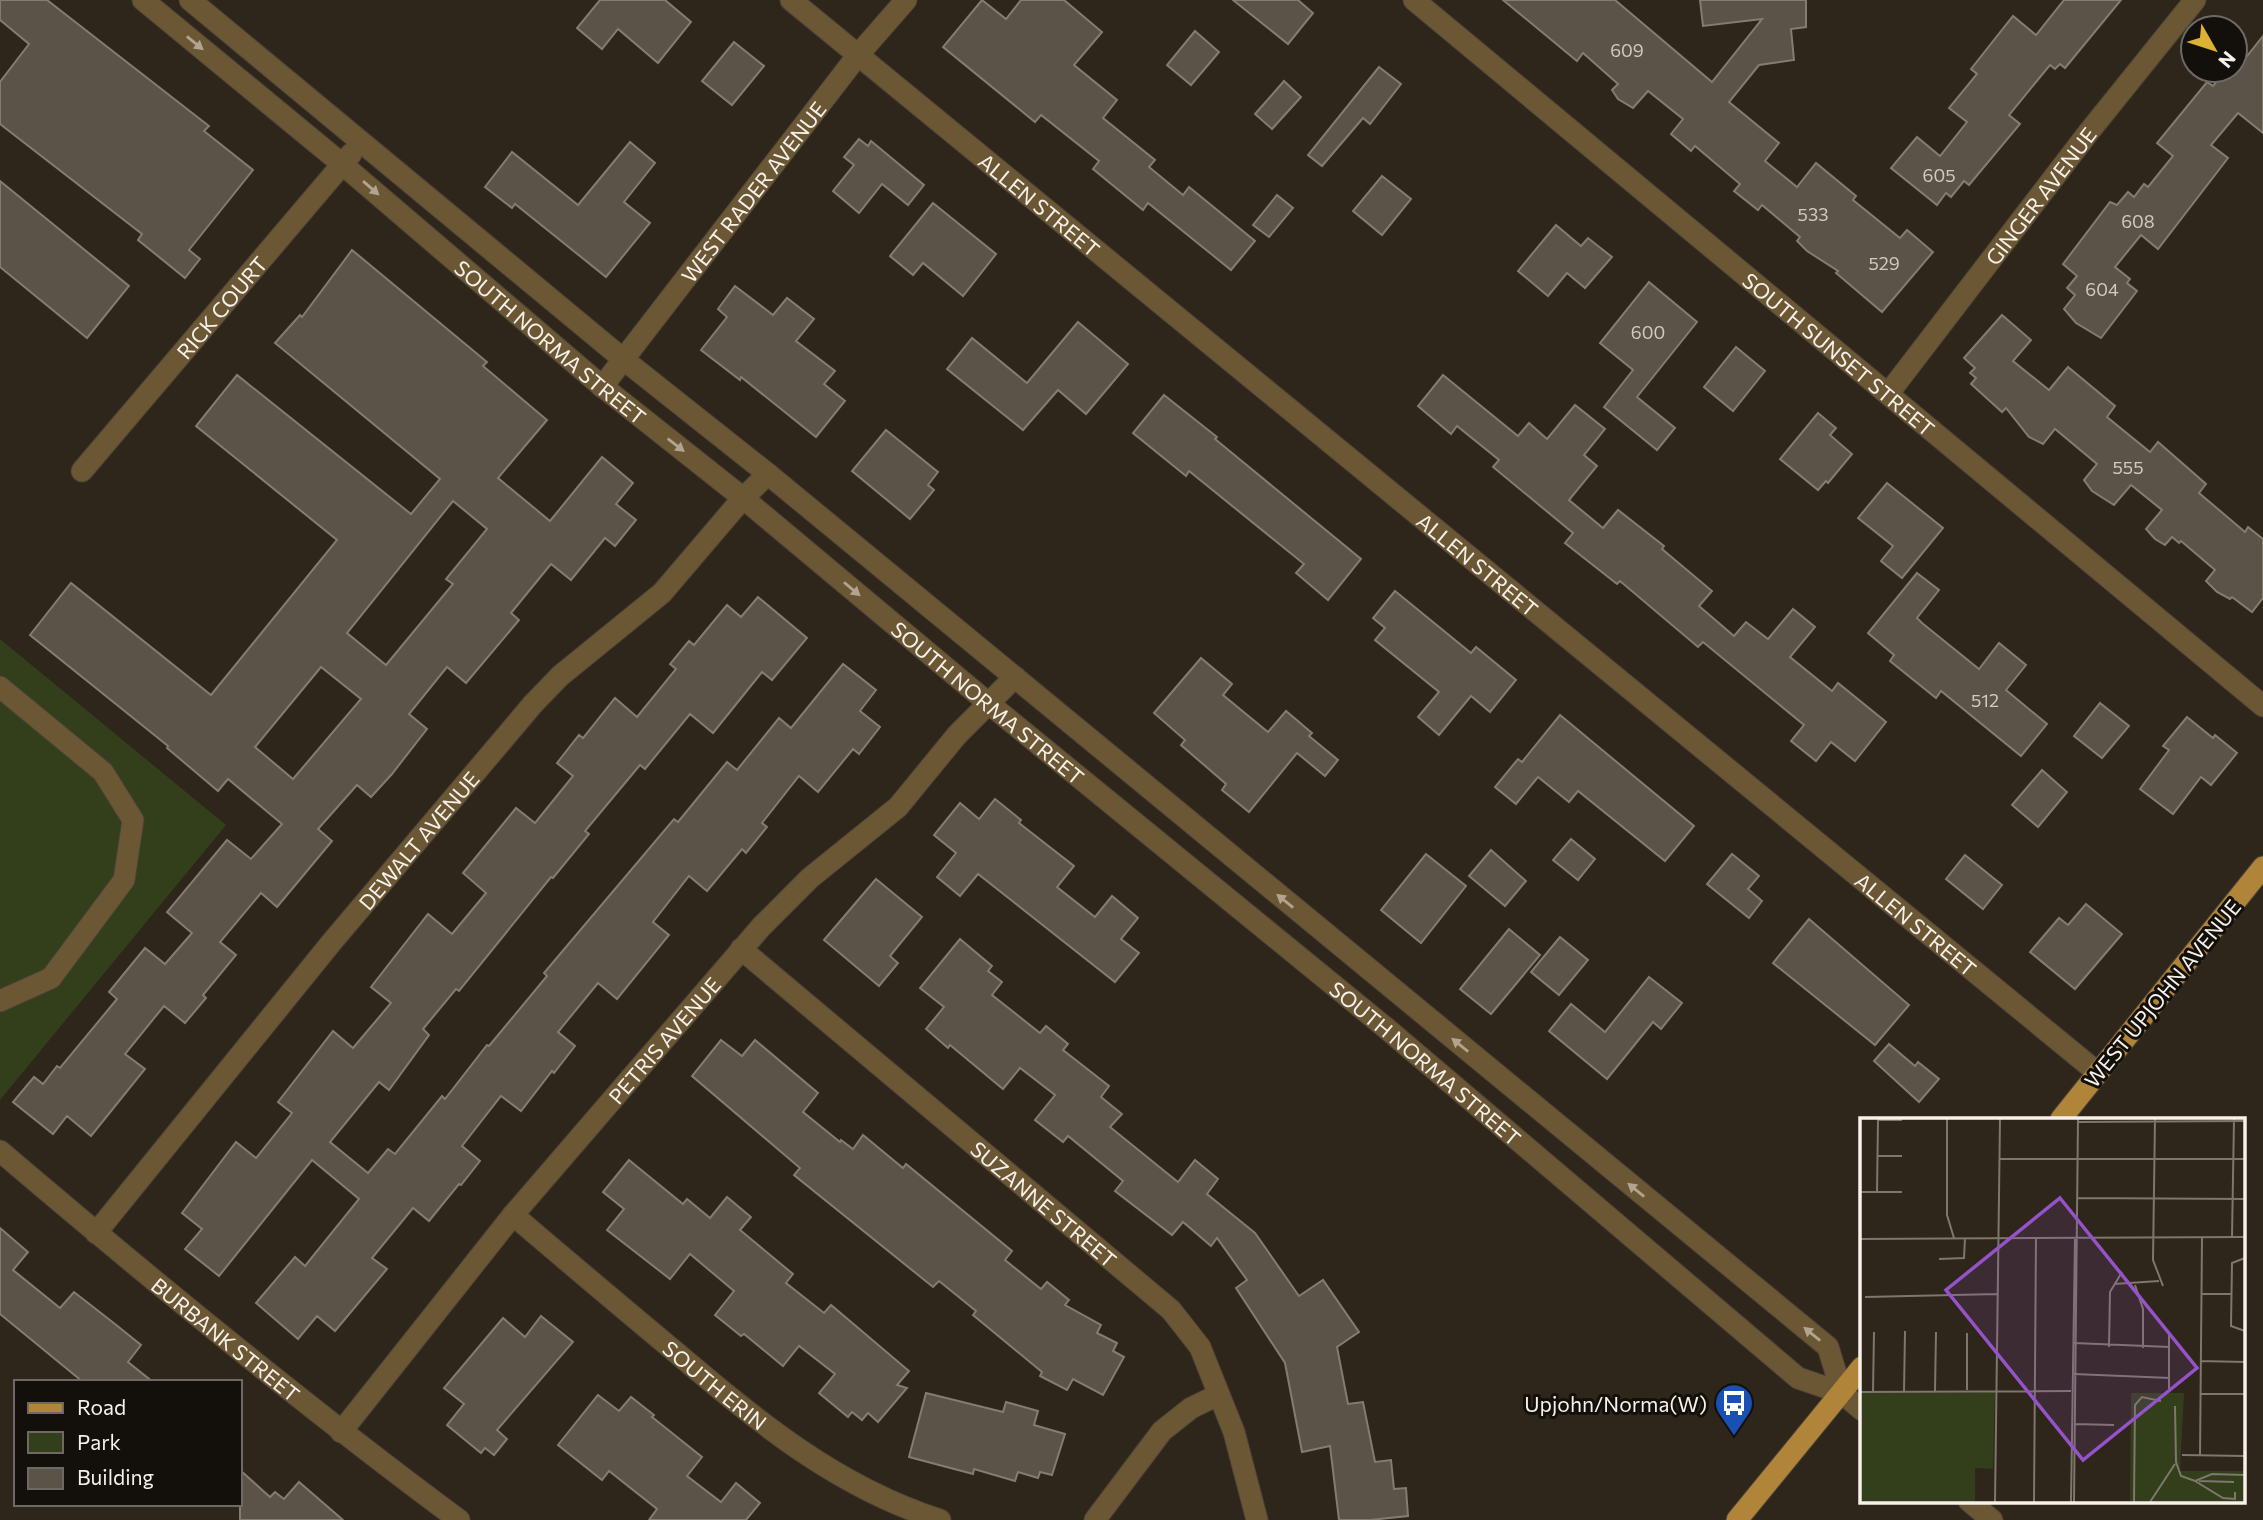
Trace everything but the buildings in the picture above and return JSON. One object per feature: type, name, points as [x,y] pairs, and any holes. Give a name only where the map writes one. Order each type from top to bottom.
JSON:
[{"type":"main road","name":"WEST UPJOHN AVENUE","points":[[2062,1118],[2263,867]]},
{"type":"main road","points":[[1737,1520],[1860,1370]]},
{"type":"street","name":"SOUTH NORMA STREET","points":[[143,0],[342,164],[602,387],[743,498],[987,702],[1375,1019],[1798,1378],[1842,1393],[1860,1408]]},
{"type":"street","name":"SOUTH NORMA STREET","points":[[190,0],[623,359],[768,474],[1828,1347],[1842,1393]]},
{"type":"street","name":"ALLEN STREET","points":[[791,0],[2098,1073]]},
{"type":"street","name":"WEST RADER AVENUE","points":[[602,387],[859,55],[906,0]]},
{"type":"street","name":"SOUTH SUNSET STREET","points":[[1414,0],[2263,706]]},
{"type":"street","name":"GINGER AVENUE","points":[[1888,394],[2088,132],[2195,0]]},
{"type":"street","name":"RICK COURT","points":[[82,471],[361,142]]},
{"type":"street","name":"DEWALT AVENUE","points":[[96,1233],[331,943],[533,704],[560,676],[662,593],[743,498],[768,474]]},
{"type":"street","name":"PETRIS AVENUE","points":[[341,1432],[513,1215],[741,950],[810,878],[898,807],[987,702],[1015,677]]},
{"type":"street","points":[[0,687],[103,772],[133,820],[124,880],[51,978],[0,1001]]},
{"type":"street","name":"SUZANNE STREET","points":[[741,950],[773,974],[1171,1310],[1200,1347],[1234,1432],[1257,1520]]},
{"type":"street","name":"BURBANK STREET","points":[[0,1151],[96,1233],[341,1432],[459,1520]]},
{"type":"street","name":"SOUTH ERIN","points":[[513,1215],[754,1419],[824,1468],[867,1492],[940,1520]]},
{"type":"street","points":[[1096,1520],[1162,1431],[1191,1408],[1218,1395]]},
{"type":"street","points":[[1970,1502],[1992,1520]]},
{"type":"green space","points":[[0,639],[226,825],[0,1100]]},
{"type":"place","name":"Upjohn/Norma(W)","points":[[1734,1437]]}]
